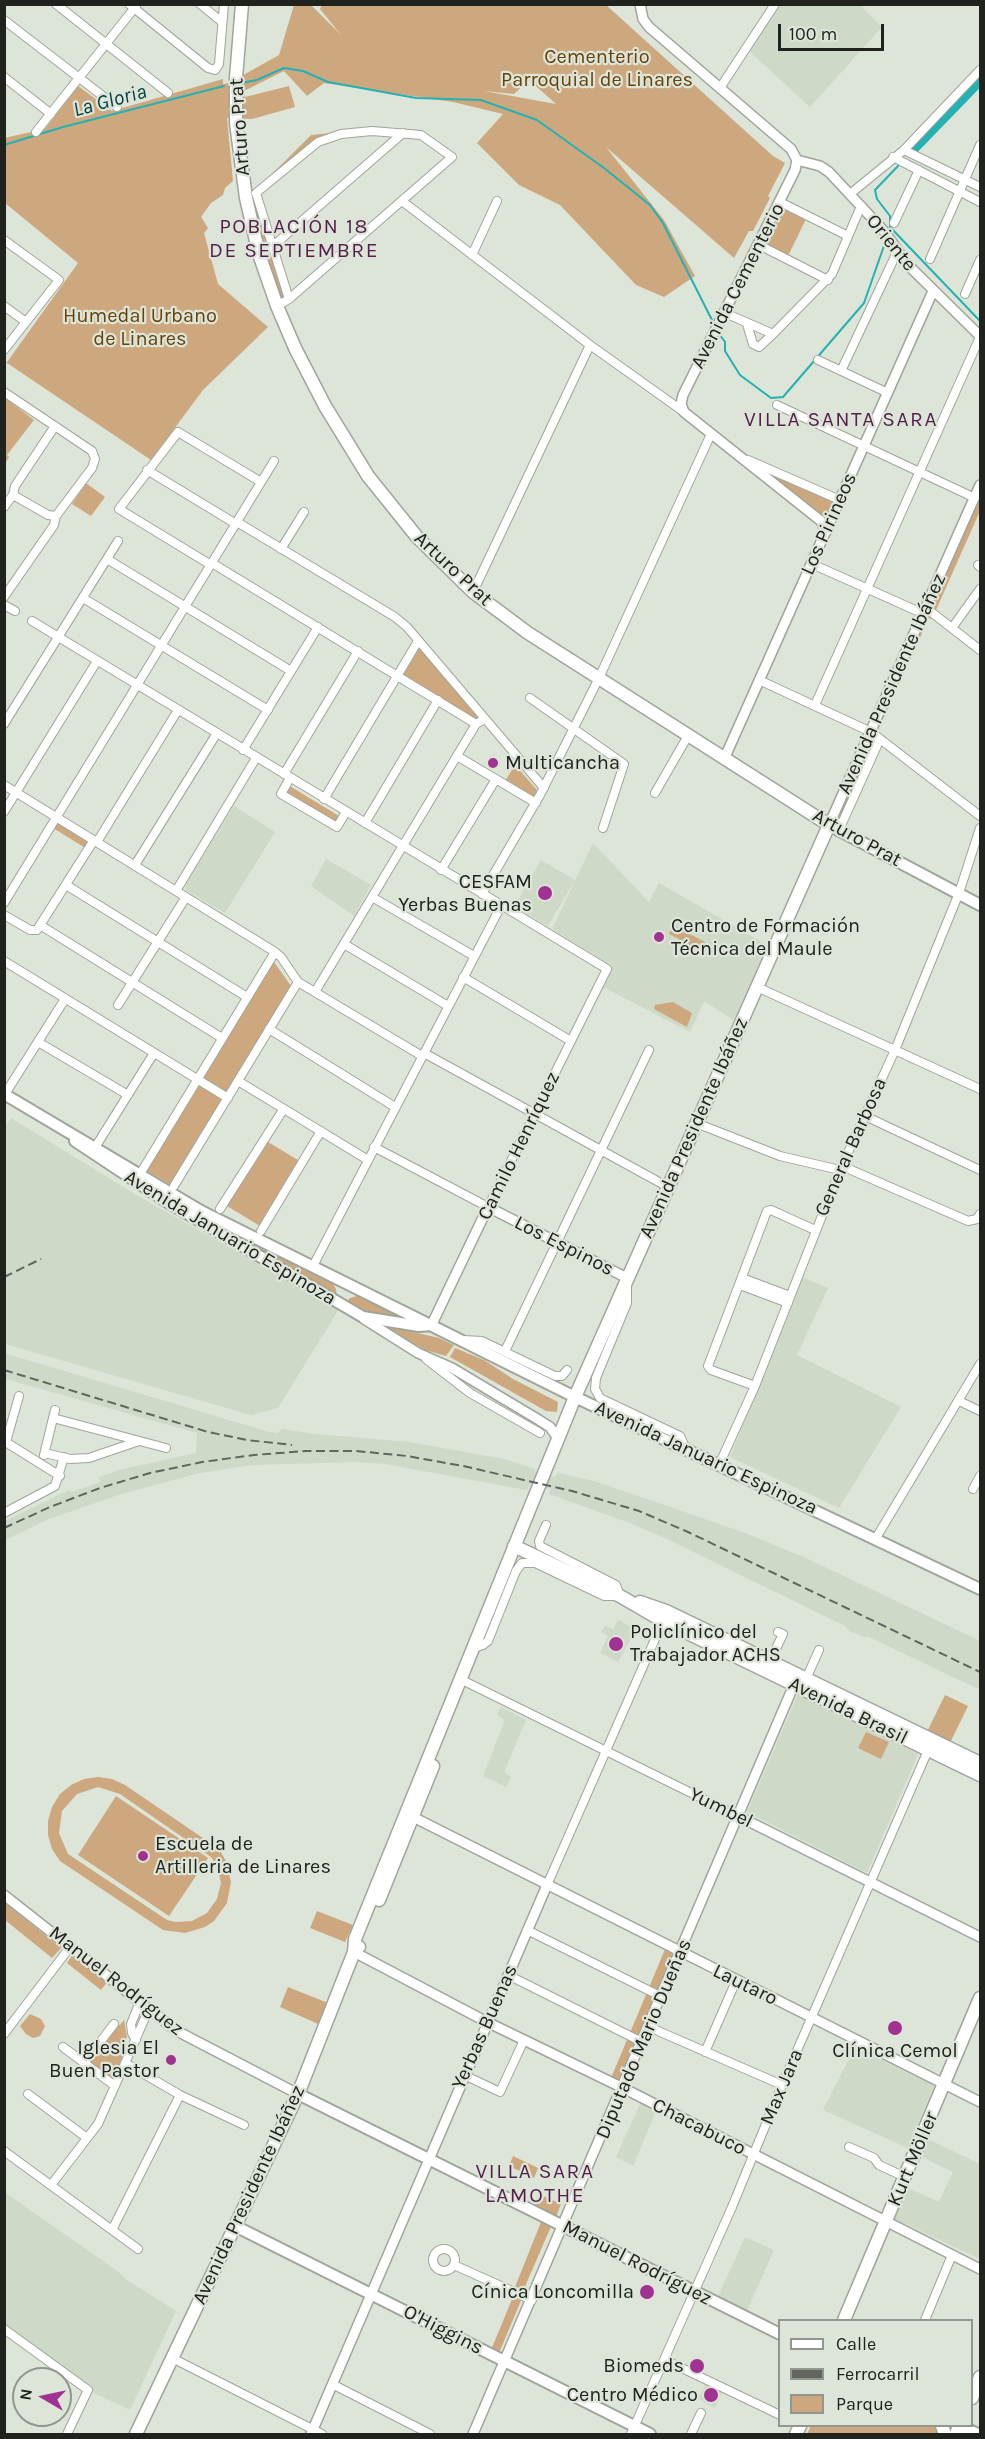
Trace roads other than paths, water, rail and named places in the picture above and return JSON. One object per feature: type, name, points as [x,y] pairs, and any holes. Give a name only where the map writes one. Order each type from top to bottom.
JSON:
[{"type":"main road","name":"Arturo Prat","points":[[242,4],[236,78],[239,153],[252,226],[277,306],[295,348],[325,406],[368,476],[417,537],[472,592],[528,633],[834,827],[981,905]]},
{"type":"main road","name":"Avenida Presidente Ibáñez","points":[[136,2434],[298,2094],[354,1952],[362,1941],[409,1816],[450,1721],[474,1648],[575,1396],[757,987],[834,827]]},
{"type":"main road","name":"Avenida Januario Espinoza","points":[[6,1097],[96,1146],[201,1211],[575,1396],[981,1589]]},
{"type":"main road","name":"Avenida Januario Espinoza","points":[[42,1116],[136,1182],[363,1317],[419,1326],[432,1324]]},
{"type":"main road","name":"Avenida Brasil","points":[[514,1546],[620,1596],[663,1621],[800,1680],[930,1744],[981,1775]]},
{"type":"main road","name":"Avenida Brasil","points":[[620,1596],[666,1611],[770,1662],[800,1680]]},
{"type":"main road","name":"Avenida Brasil","points":[[930,1744],[981,1763]]},
{"type":"main road","name":"Kurt Möller","points":[[844,2319],[981,1998]]},
{"type":"main road","name":"Manuel Rodríguez","points":[[298,2094],[778,2333]]},
{"type":"main road","name":"O'Higgins","points":[[235,2226],[506,2362],[633,2431],[650,2434]]},
{"type":"main road","points":[[973,2396],[981,2377]]},
{"type":"main road","points":[[962,2427],[978,2434]]},
{"type":"street","points":[[56,4],[168,93]]},
{"type":"street","points":[[200,4],[222,22]]},
{"type":"street","points":[[36,132],[133,6],[208,68],[215,70],[219,64],[224,4]]},
{"type":"street","points":[[640,4],[643,19],[649,27],[791,149],[797,160]]},
{"type":"street","points":[[720,88],[775,4]]},
{"type":"street","points":[[4,20],[117,107]]},
{"type":"street","points":[[850,194],[904,150],[981,70]]},
{"type":"street","points":[[4,77],[51,114]]},
{"type":"street","name":"Arturo Prat","points":[[290,299],[256,194],[325,139],[362,132],[403,133]]},
{"type":"street","points":[[273,246],[403,133],[428,138],[452,157],[290,299],[277,306]]},
{"type":"street","points":[[930,259],[981,145]]},
{"type":"street","points":[[904,150],[981,188]]},
{"type":"street","points":[[893,158],[981,202]]},
{"type":"street","name":"Oriente","points":[[797,160],[820,166],[829,172],[891,239],[907,264],[981,336]]},
{"type":"street","name":"Avenida Cementerio","points":[[684,412],[681,404],[683,394],[780,202],[795,170],[797,160]]},
{"type":"street","points":[[894,223],[919,170]]},
{"type":"street","points":[[402,201],[590,345],[684,412],[821,521],[826,532]]},
{"type":"street","points":[[472,255],[497,201]]},
{"type":"street","points":[[780,202],[848,236]]},
{"type":"street","points":[[747,324],[753,345],[759,347],[828,280],[836,268],[861,206]]},
{"type":"street","points":[[4,240],[59,280],[4,350]]},
{"type":"street","points":[[759,245],[828,280]]},
{"type":"street","points":[[841,371],[898,250]]},
{"type":"street","points":[[965,294],[981,260]]},
{"type":"street","name":"Los Pirineos","points":[[725,757],[933,291]]},
{"type":"street","points":[[4,306],[26,322]]},
{"type":"street","points":[[725,313],[773,334]]},
{"type":"street","points":[[815,705],[981,336]]},
{"type":"street","points":[[472,592],[590,345]]},
{"type":"street","points":[[818,360],[888,393]]},
{"type":"street","points":[[4,392],[92,451],[95,459],[92,468],[56,516],[54,525],[4,597]]},
{"type":"street","points":[[777,405],[975,498]]},
{"type":"street","points":[[4,507],[13,495],[15,486],[55,426]]},
{"type":"street","points":[[261,482],[178,432],[119,509],[476,723]]},
{"type":"street","points":[[482,894],[536,803],[599,678],[711,434]]},
{"type":"street","points":[[741,458],[840,500]]},
{"type":"street","points":[[4,903],[274,461]]},
{"type":"street","points":[[147,470],[394,617],[418,641],[544,788]]},
{"type":"street","name":"Avenida Presidente Ibáñez","points":[[834,827],[871,732],[981,485]]},
{"type":"street","points":[[13,495],[48,515],[56,516]]},
{"type":"street","points":[[281,549],[304,512]]},
{"type":"street","points":[[4,724],[118,541]]},
{"type":"street","points":[[106,559],[291,671]]},
{"type":"street","points":[[812,564],[867,589],[925,611],[981,650]]},
{"type":"street","points":[[952,628],[981,589]]},
{"type":"street","points":[[83,598],[268,710]]},
{"type":"street","points":[[4,605],[15,611]]},
{"type":"street","points":[[32,621],[501,906],[313,1266]]},
{"type":"street","points":[[243,750],[318,627]]},
{"type":"street","points":[[324,799],[418,641]]},
{"type":"street","points":[[346,812],[337,827],[281,794],[287,776],[358,651]]},
{"type":"street","points":[[4,812],[97,661]]},
{"type":"street","points":[[759,680],[871,732],[981,816]]},
{"type":"street","points":[[530,698],[624,764],[603,828]]},
{"type":"street","points":[[365,823],[438,700]]},
{"type":"street","points":[[4,915],[33,931],[37,930],[178,710]]},
{"type":"street","points":[[315,992],[476,723],[485,719]]},
{"type":"street","points":[[135,865],[217,734]]},
{"type":"street","points":[[655,793],[689,734]]},
{"type":"street","name":"Avenida Presidente Ibáñez","points":[[834,827],[880,739]]},
{"type":"street","points":[[457,756],[536,803]]},
{"type":"street","points":[[176,891],[256,758]]},
{"type":"street","points":[[441,870],[496,778]]},
{"type":"street","points":[[4,785],[275,952],[298,982],[423,1054],[668,1187]]},
{"type":"street","name":"General Barbosa","points":[[719,1465],[755,1386],[841,1168],[895,1050],[958,893],[981,828]]},
{"type":"street","points":[[66,885],[247,997]]},
{"type":"street","points":[[118,1005],[186,897]]},
{"type":"street","points":[[372,897],[474,956]]},
{"type":"street","name":"Camilo Henríquez","points":[[432,1324],[608,969],[501,906]]},
{"type":"street","points":[[40,926],[222,1038]]},
{"type":"street","points":[[344,944],[448,1006]]},
{"type":"street","points":[[140,1174],[275,952]]},
{"type":"street","points":[[4,961],[228,1098]]},
{"type":"street","points":[[463,977],[571,1041]]},
{"type":"street","points":[[174,1186],[298,982]]},
{"type":"street","points":[[757,987],[981,1089]]},
{"type":"street","points":[[6,1097],[65,999]]},
{"type":"street","points":[[269,1029],[395,1107]]},
{"type":"street","points":[[38,1042],[128,1095]]},
{"type":"street","points":[[505,1351],[649,1050]]},
{"type":"street","points":[[96,1146],[154,1053]]},
{"type":"street","points":[[238,1081],[368,1160]]},
{"type":"street","points":[[220,1209],[283,1110]]},
{"type":"street","points":[[865,1116],[981,1170]]},
{"type":"street","points":[[696,1123],[780,1156],[841,1168],[968,1221],[977,1220],[981,1215]]},
{"type":"street","points":[[261,1230],[321,1131]]},
{"type":"street","name":"Los Espinos","points":[[374,1147],[627,1278]]},
{"type":"street","points":[[755,1386],[709,1368],[767,1211],[771,1210],[815,1230]]},
{"type":"street","name":"Avenida Presidente Ibáñez","points":[[627,1278],[627,1303],[596,1378],[595,1389],[600,1398],[680,1436],[686,1449]]},
{"type":"street","points":[[741,1282],[789,1300]]},
{"type":"street","points":[[363,1317],[418,1353],[470,1393],[540,1433]]},
{"type":"street","points":[[463,1340],[482,1341],[555,1376],[562,1376],[567,1370]]},
{"type":"street","points":[[418,1353],[452,1368],[539,1420],[550,1427],[558,1438]]},
{"type":"street","points":[[876,1538],[981,1365]]},
{"type":"street","points":[[19,1396],[5,1442],[60,1476]]},
{"type":"street","points":[[959,1401],[981,1411]]},
{"type":"street","points":[[42,1465],[54,1414],[166,1448]]},
{"type":"street","points":[[45,1452],[64,1458],[89,1458],[141,1441]]},
{"type":"street","points":[[4,1513],[52,1489],[60,1476],[64,1458]]},
{"type":"street","points":[[973,1489],[981,1476]]},
{"type":"street","points":[[474,1648],[488,1641],[516,1571],[522,1563],[535,1563],[604,1596],[620,1596],[616,1585],[540,1546],[539,1541],[546,1525]]},
{"type":"street","name":"Yerbas Buenas","points":[[312,2432],[507,1975],[663,1621]]},
{"type":"street","points":[[770,1662],[783,1634],[778,1632]]},
{"type":"street","points":[[800,1680],[819,1650]]},
{"type":"street","name":"Yumbel","points":[[462,1680],[981,1937]]},
{"type":"street","name":"Diputado Mario Dueñas","points":[[473,2434],[506,2362],[738,1816],[800,1680]]},
{"type":"street","name":"Max Jara","points":[[633,2431],[930,1744]]},
{"type":"street","name":"Lautaro","points":[[409,1816],[981,2102]]},
{"type":"street","name":"Manuel Rodríguez","points":[[4,1895],[185,2036],[298,2094]]},
{"type":"street","points":[[527,1930],[662,1996]]},
{"type":"street","points":[[4,2034],[70,1947]]},
{"type":"street","name":"Chacabuco","points":[[354,1952],[487,2022],[981,2269]]},
{"type":"street","points":[[507,1975],[642,2042]]},
{"type":"street","points":[[705,2052],[736,1981]]},
{"type":"street","points":[[135,2040],[131,2027],[140,2002]]},
{"type":"street","points":[[51,2185],[98,2124],[149,2009]]},
{"type":"street","points":[[84,2063],[114,2024]]},
{"type":"street","points":[[648,2027],[782,2085]]},
{"type":"street","points":[[464,2075],[500,2092],[524,2040]]},
{"type":"street","points":[[63,2047],[115,2086]]},
{"type":"street","points":[[125,2063],[180,2095],[244,2125]]},
{"type":"street","points":[[28,2094],[87,2138]]},
{"type":"street","points":[[112,2230],[180,2095]]},
{"type":"street","points":[[849,2146],[874,2158],[879,2165],[905,2177]]},
{"type":"street","points":[[4,2151],[138,2249]]},
{"type":"street","points":[[925,2319],[952,2255]]},
{"type":"street","points":[[454,2265],[532,2300]]},
{"type":"street","points":[[4,2329],[88,2390],[67,2434]]},
{"type":"street","points":[[172,2358],[312,2432],[322,2434]]},
{"type":"street","points":[[665,2360],[778,2414]]},
{"type":"street","points":[[332,2384],[430,2434]]},
{"type":"street","points":[[691,2434],[700,2414]]},
{"type":"waterway","points":[[241,83],[257,80],[284,68],[303,71],[328,82],[416,98],[481,100],[537,120],[604,168],[650,205],[663,223],[713,322]]},
{"type":"waterway","points":[[915,149],[980,82]]},
{"type":"waterway","name":"La Gloria","points":[[4,145],[63,127],[224,86]]},
{"type":"waterway","points":[[898,166],[875,190],[877,199],[890,216],[890,227],[980,321]]},
{"type":"waterway","points":[[720,335],[725,342],[725,351],[740,375],[771,398],[783,397],[864,303],[886,240]]},
{"type":"railway","points":[[4,1277],[41,1259]]},
{"type":"railway","points":[[4,1370],[208,1432],[247,1440],[292,1445]]},
{"type":"railway","points":[[4,1528],[100,1488],[150,1473],[202,1462],[306,1451],[356,1451],[407,1456],[463,1466],[572,1491],[639,1511],[688,1532],[980,1672]]},
{"type":"place","name":"Multicancha","points":[[493,763]]},
{"type":"place","name":"CESFAM Yerbas Buenas","points":[[545,893]]},
{"type":"place","name":"Centro de Formación Técnica del Maule","points":[[659,937]]},
{"type":"place","name":"Policlínico del Trabajador ACHS","points":[[616,1644]]},
{"type":"place","name":"Escuela de Artilleria de Linares","points":[[143,1856]]},
{"type":"place","name":"Clínica Cemol","points":[[895,2028]]},
{"type":"place","name":"Iglesia El Buen Pastor","points":[[171,2060]]},
{"type":"place","name":"Cínica Loncomilla","points":[[647,2292]]},
{"type":"place","name":"Biomeds","points":[[697,2366]]},
{"type":"place","name":"Centro Médico","points":[[711,2395]]},
{"type":"district","name":"POBLACIÓN 18 DE SEPTIEMBRE","points":[[294,239]]},
{"type":"district","name":"VILLA SANTA SARA","points":[[841,420]]},
{"type":"district","name":"VILLA SARA LAMOTHE","points":[[535,2184]]},
{"type":"park label","name":"Cementerio Parroquial de Linares","points":[[597,68]]},
{"type":"park label","name":"Humedal Urbano de Linares","points":[[140,328]]}]
